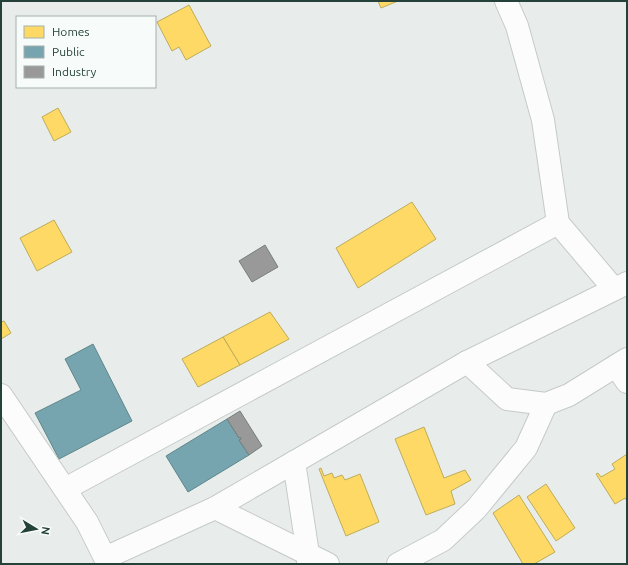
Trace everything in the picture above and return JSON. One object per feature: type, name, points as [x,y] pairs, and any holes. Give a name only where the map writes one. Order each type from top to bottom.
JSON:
[{"type":"street","points":[[1,395],[87,522],[106,561],[215,508],[467,362],[620,286],[558,223],[543,120],[517,26],[506,1]]},
{"type":"street","points":[[65,489],[558,223]]},
{"type":"street","points":[[467,362],[507,399],[546,404],[569,395],[623,369]]},
{"type":"street","points":[[398,564],[444,540],[476,509],[526,448],[546,404]]},
{"type":"street","points":[[294,462],[308,559]]},
{"type":"street","points":[[215,508],[308,559],[328,564]]},
{"type":"building: Homes","points":[[378,1],[398,1],[381,8]]},
{"type":"building: Homes","points":[[189,5],[211,46],[186,60],[179,47],[172,51],[157,22]]},
{"type":"building: Homes","points":[[58,108],[71,132],[54,141],[42,117]]},
{"type":"building: Homes","points":[[412,202],[436,239],[358,288],[336,248]]},
{"type":"building: Homes","points":[[54,220],[72,252],[37,271],[20,238]]},
{"type":"building: Homes","points":[[270,312],[289,339],[240,365],[223,337]]},
{"type":"building: Homes","points":[[4,321],[11,333],[1,339],[1,322]]},
{"type":"building: Homes","points":[[223,337],[240,365],[198,387],[182,359]]},
{"type":"building: Homes","points":[[424,427],[444,478],[465,470],[471,480],[451,491],[455,504],[426,515],[395,439]]},
{"type":"building: Homes","points":[[627,454],[627,501],[625,498],[615,504],[596,474],[598,473],[601,477],[615,469],[612,464]]},
{"type":"building: Homes","points":[[321,468],[324,476],[332,473],[334,478],[342,475],[345,480],[360,474],[379,522],[346,536],[319,469]]},
{"type":"building: Homes","points":[[546,484],[575,528],[556,541],[527,497]]},
{"type":"building: Homes","points":[[519,495],[555,552],[534,564],[523,564],[493,513]]},
{"type":"building: Public","points":[[93,344],[132,421],[59,459],[35,413],[81,390],[65,359]]},
{"type":"building: Public","points":[[227,419],[239,438],[240,437],[241,439],[239,440],[249,455],[188,492],[166,456]]},
{"type":"building: Industry","points":[[265,245],[278,267],[252,282],[239,261]]},
{"type":"building: Industry","points":[[240,411],[262,446],[249,455],[239,440],[241,439],[240,437],[239,438],[227,419]]}]
